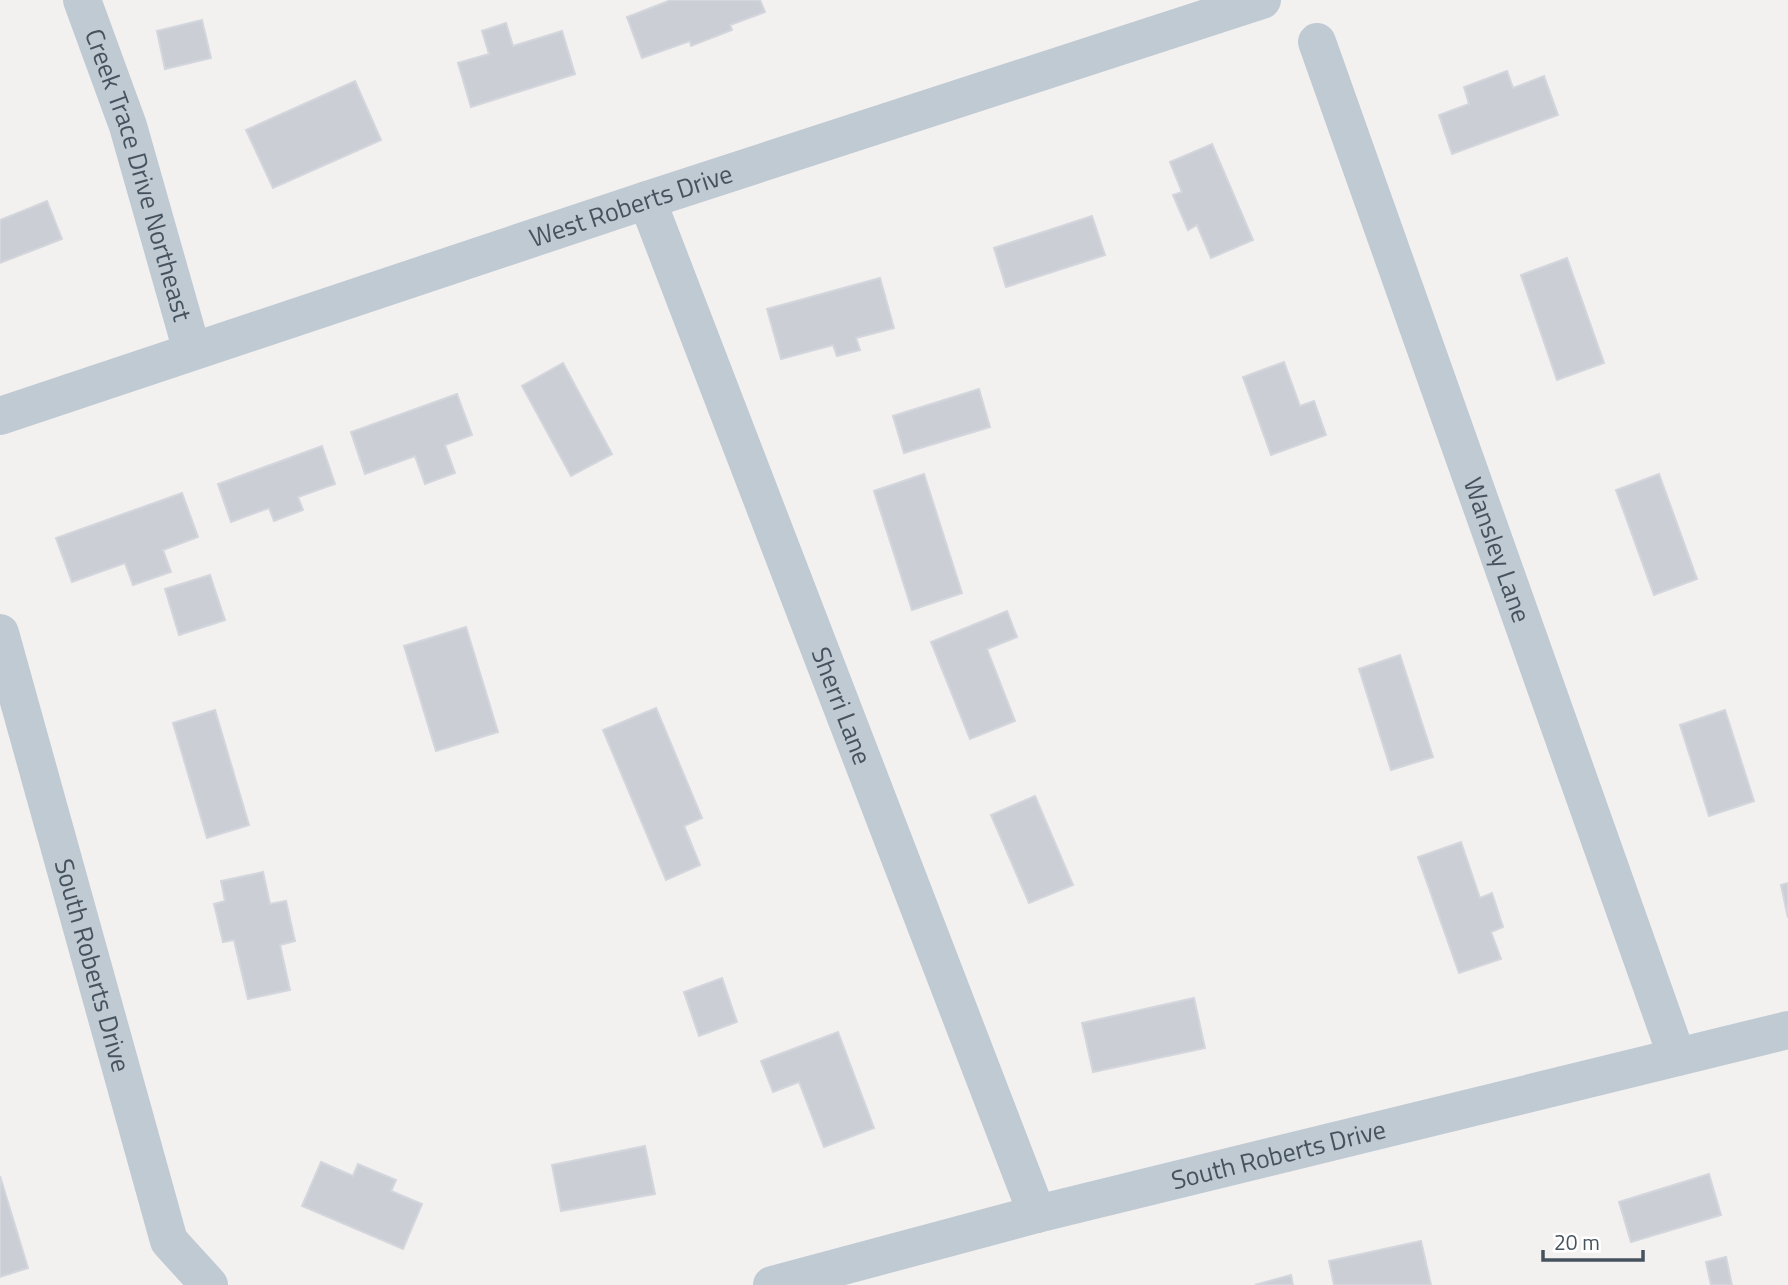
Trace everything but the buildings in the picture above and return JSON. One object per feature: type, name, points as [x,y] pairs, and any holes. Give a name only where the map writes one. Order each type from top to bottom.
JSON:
[{"type":"street","name":"Creek Trace Drive Northeast","points":[[82,0],[128,125],[192,351]]},
{"type":"street","name":"West Roberts Drive","points":[[0,416],[647,200],[1262,0]]},
{"type":"street","name":"Wansley Lane","points":[[1317,42],[1677,1058]]},
{"type":"street","name":"Sherri Lane","points":[[647,200],[1037,1214]]},
{"type":"street","name":"South Roberts Drive","points":[[0,633],[169,1241],[209,1285]]},
{"type":"street","name":"South Roberts Drive","points":[[772,1285],[1037,1214],[1788,1030]]}]
